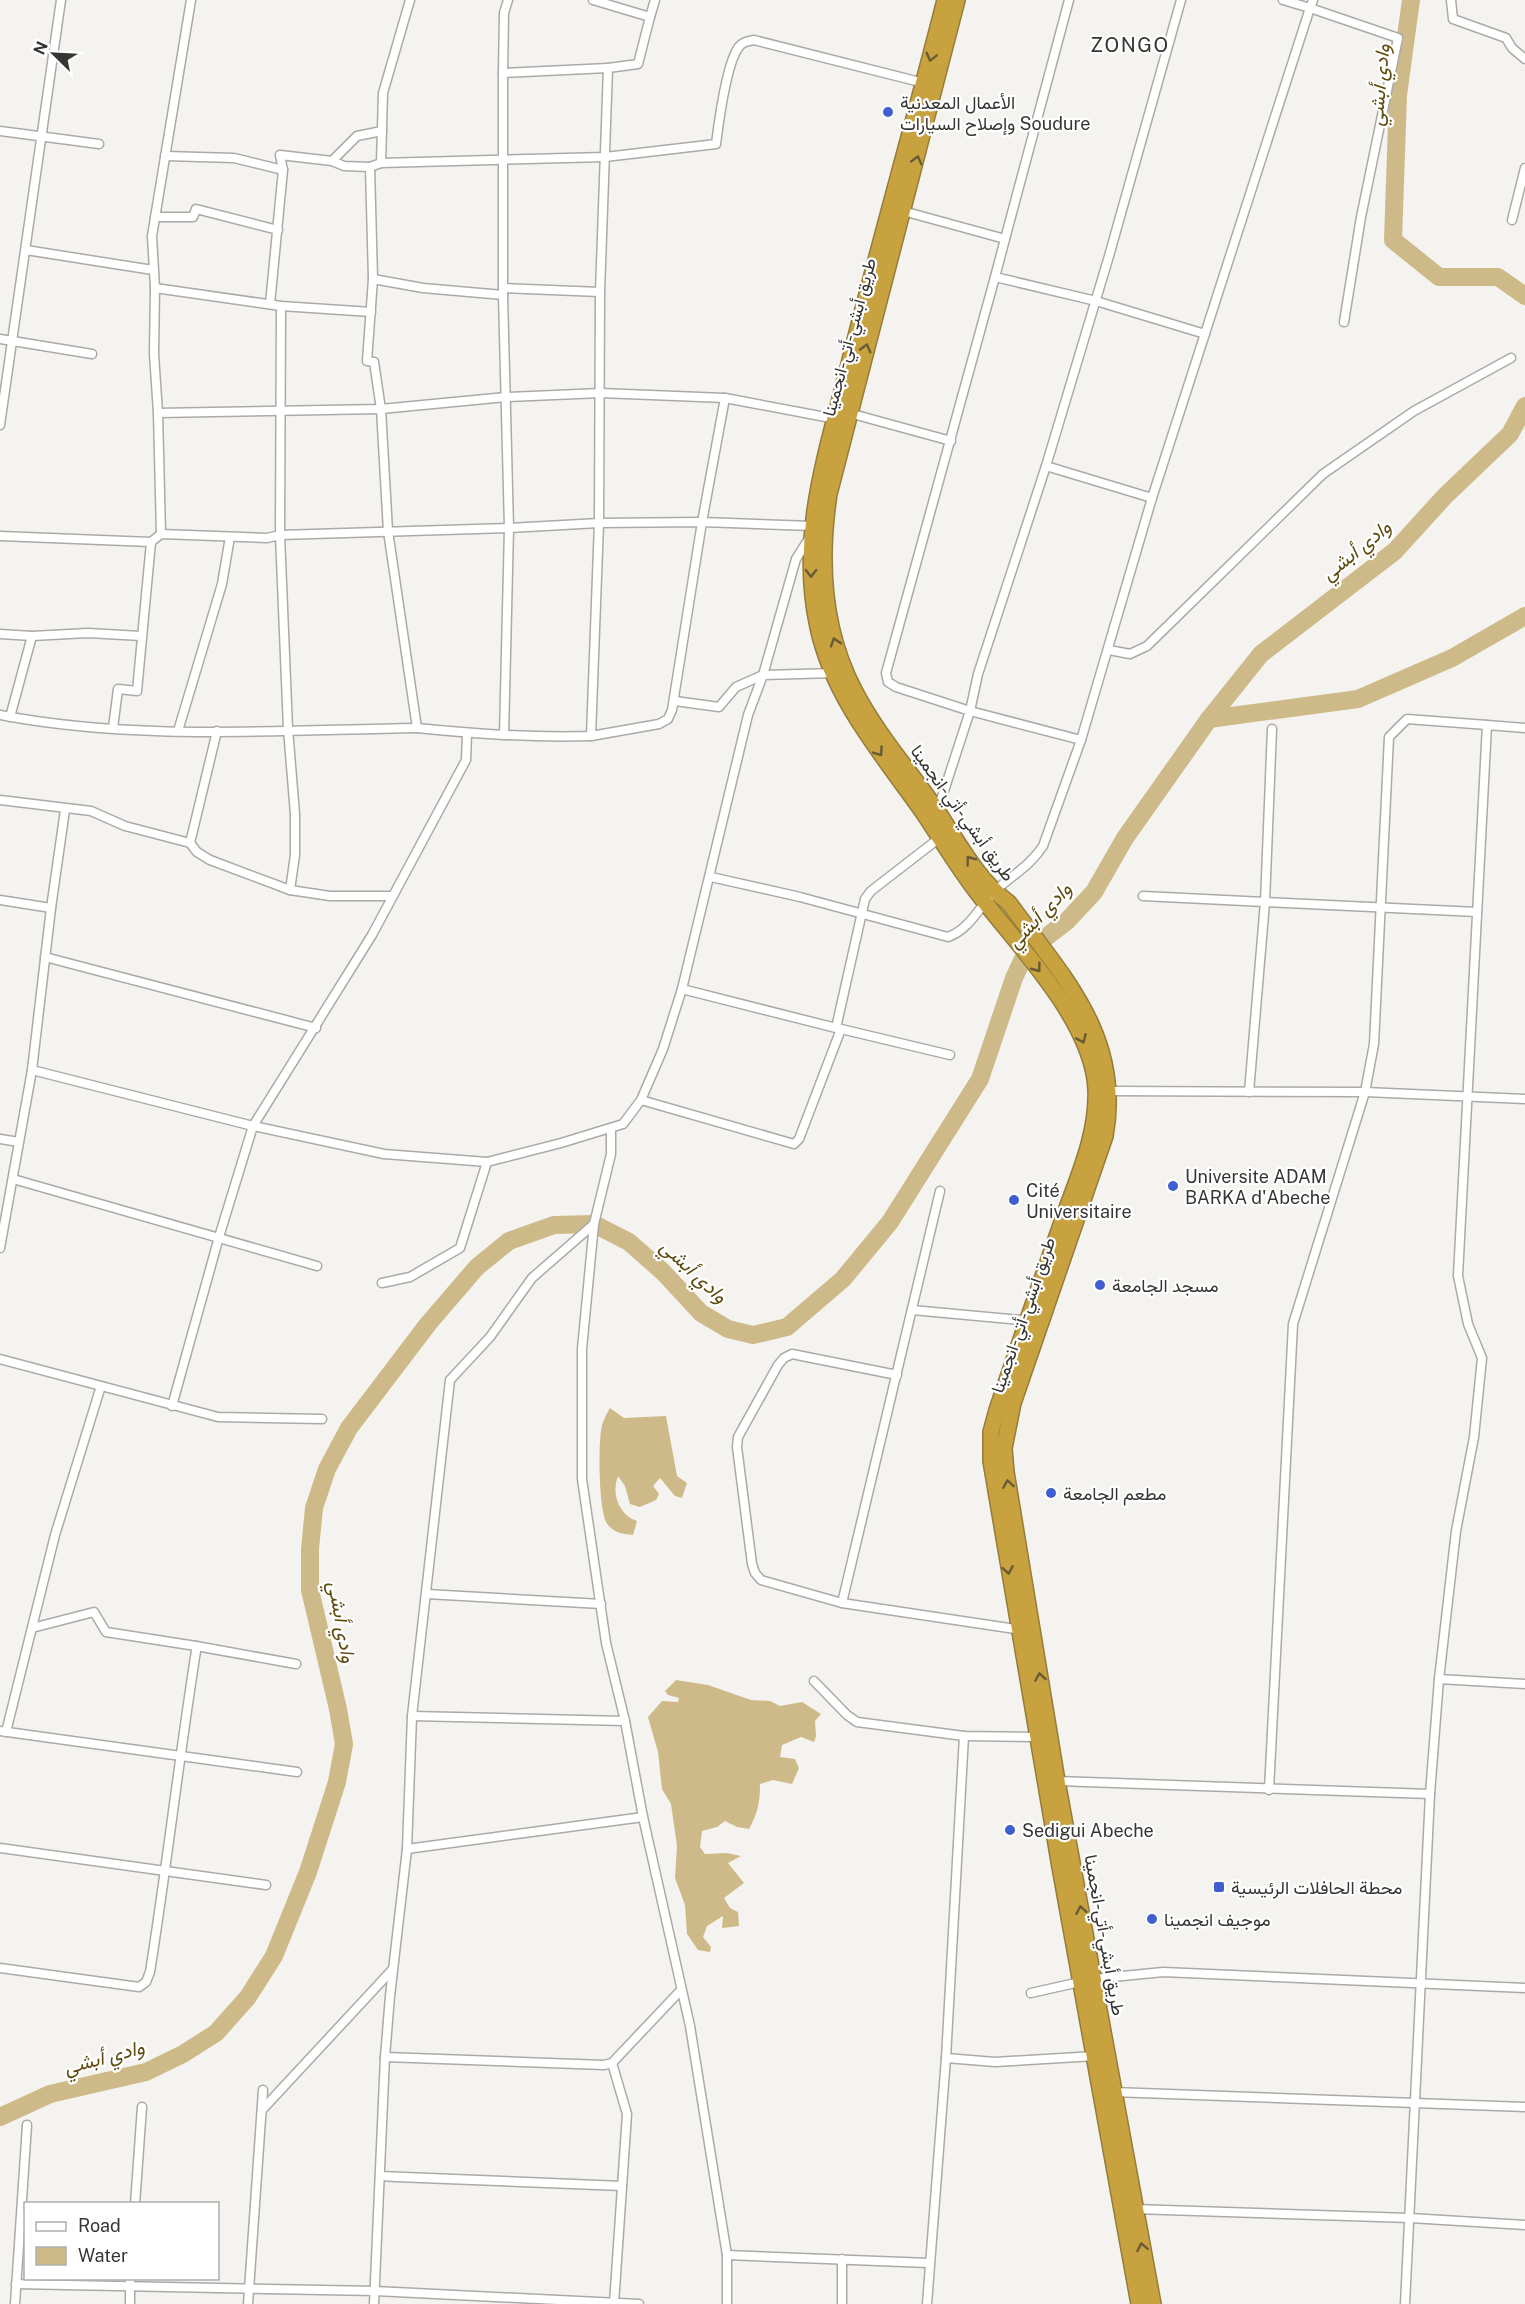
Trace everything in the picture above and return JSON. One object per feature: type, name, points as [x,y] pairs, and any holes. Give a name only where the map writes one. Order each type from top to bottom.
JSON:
[{"type":"highway","points":[[945,0],[842,416],[817,491],[811,531],[811,585],[818,628],[862,728],[931,813],[943,835],[1052,988],[1084,1042],[1095,1077],[1094,1120],[1089,1144],[1034,1322],[997,1410],[991,1432],[990,1449],[995,1494],[1025,1630],[1038,1737],[1066,1866],[1087,1980],[1095,2056],[1128,2209],[1139,2304]]},
{"type":"highway","name":"طريق أبشي-أتي-انجمينا","points":[[881,262],[903,211],[957,0]]},
{"type":"highway","name":"طريق أبشي-أتي-انجمينا","points":[[839,673],[825,586],[823,543],[842,416]]},
{"type":"highway","name":"طريق أبشي-أتي-انجمينا","points":[[991,903],[1009,903],[1065,978],[1099,1041],[1109,1091],[1105,1136],[1034,1322]]},
{"type":"highway","points":[[1064,1006],[1077,998]]},
{"type":"highway","name":"طريق أبشي-أتي-انجمينا","points":[[1025,1630],[1057,1781],[1066,1866]]},
{"type":"highway","name":"طريق أبشي-أتي-انجمينا","points":[[1087,1980],[1113,2092],[1128,2209],[1153,2304]]},
{"type":"street","points":[[0,425],[61,0]]},
{"type":"street","points":[[161,534],[152,236],[191,0]]},
{"type":"street","points":[[381,163],[383,93],[410,0]]},
{"type":"street","points":[[504,735],[509,528],[502,161],[504,13],[508,0]]},
{"type":"street","points":[[593,0],[650,17]]},
{"type":"street","points":[[503,73],[608,68],[638,64],[655,0]]},
{"type":"street","points":[[1069,0],[951,441],[886,673],[888,682],[896,687],[970,711],[1081,740]]},
{"type":"street","points":[[931,813],[942,797],[970,711],[978,674],[1046,466],[1096,301],[1181,0]]},
{"type":"street","points":[[1284,0],[1312,4],[1398,38],[1362,217],[1344,322]]},
{"type":"street","points":[[1451,0],[1454,19],[1506,38],[1512,48],[1525,58]]},
{"type":"street","points":[[711,877],[800,897],[948,937],[959,933],[1033,861],[1043,846],[1081,740],[1152,498],[1312,4]]},
{"type":"street","points":[[270,304],[279,230],[283,170],[280,156],[332,161],[344,166],[370,167],[381,163],[605,157],[716,144],[727,78],[738,47],[744,42],[754,40],[924,83]]},
{"type":"street","points":[[591,736],[599,523],[600,292],[608,68]]},
{"type":"street","points":[[0,131],[99,144]]},
{"type":"street","points":[[332,161],[357,136],[382,131]]},
{"type":"street","points":[[165,156],[234,158],[283,170]]},
{"type":"street","points":[[370,167],[373,279],[367,361],[374,362],[381,409],[388,531],[417,728]]},
{"type":"street","points":[[1512,220],[1525,168]]},
{"type":"street","points":[[154,217],[193,217],[196,210],[279,230]]},
{"type":"street","points":[[903,211],[1005,239]]},
{"type":"street","points":[[26,250],[153,270]]},
{"type":"street","points":[[995,277],[1096,301],[1205,334]]},
{"type":"street","points":[[373,279],[423,288],[600,292]]},
{"type":"street","points":[[155,288],[281,306],[371,312]]},
{"type":"street","points":[[281,306],[280,535],[288,729],[295,814],[295,855],[290,890]]},
{"type":"street","points":[[0,339],[92,354]]},
{"type":"street","points":[[1109,650],[1130,654],[1147,646],[1323,474],[1414,411],[1510,358]]},
{"type":"street","points":[[158,413],[381,409],[506,397],[601,393],[725,398],[842,416],[951,441]]},
{"type":"street","points":[[0,715],[53,724],[178,731],[417,728],[554,737],[591,736],[659,724],[668,719],[675,700],[702,522],[725,398]]},
{"type":"street","points":[[1046,466],[1152,498]]},
{"type":"street","points":[[0,536],[151,542],[161,534],[267,538],[280,535],[599,523],[702,522],[811,531],[796,559],[763,675],[748,715],[711,877],[682,989],[663,1049],[641,1100],[623,1124],[487,1162],[384,1154],[253,1126],[32,1070]]},
{"type":"street","points":[[178,731],[189,686],[222,584],[230,537]]},
{"type":"street","points":[[113,728],[118,689],[137,691],[151,542]]},
{"type":"street","points":[[0,634],[32,636],[88,633],[141,636]]},
{"type":"street","points":[[10,717],[32,636]]},
{"type":"street","points":[[675,700],[719,706],[736,687],[763,675],[839,673]]},
{"type":"street","points":[[1269,1790],[1293,1324],[1365,1092],[1374,1044],[1389,736],[1407,719],[1525,728]]},
{"type":"street","points":[[1406,2304],[1430,1794],[1439,1679],[1456,1531],[1474,1437],[1482,1358],[1468,1324],[1458,1276],[1487,725]]},
{"type":"street","points":[[1250,1092],[1265,902],[1272,729]]},
{"type":"street","points":[[190,843],[217,731]]},
{"type":"street","points":[[172,1406],[219,1237],[253,1126],[372,935],[466,760],[466,733]]},
{"type":"street","points":[[0,800],[65,810],[91,811],[124,826],[190,843],[197,852],[210,860],[290,890],[330,896],[392,896]]},
{"type":"street","points":[[0,1248],[32,1070],[65,810]]},
{"type":"street","points":[[641,1100],[794,1144],[799,1139],[838,1028],[865,899],[871,891],[943,835]]},
{"type":"street","points":[[1143,896],[1477,912]]},
{"type":"street","points":[[0,900],[51,908]]},
{"type":"street","points":[[45,957],[316,1028]]},
{"type":"street","points":[[682,989],[950,1055]]},
{"type":"street","points":[[1109,1091],[1365,1092],[1525,1099]]},
{"type":"street","points":[[610,1128],[610,1154],[594,1224],[582,1349],[582,1479],[606,1643],[625,1721],[690,2026],[727,2254],[727,2304]]},
{"type":"street","points":[[0,1139],[19,1142]]},
{"type":"street","points":[[382,1283],[410,1277],[460,1248],[487,1162]]},
{"type":"street","points":[[13,1179],[317,1266]]},
{"type":"street","points":[[842,1604],[940,1191]]},
{"type":"street","points":[[374,2304],[386,2057],[393,1969],[407,1850],[412,1716],[450,1380],[490,1337],[532,1278],[594,1224]]},
{"type":"street","points":[[912,1310],[1034,1322]]},
{"type":"street","points":[[897,1375],[792,1354],[778,1365],[738,1437],[737,1447],[755,1573],[761,1580],[842,1604],[1025,1630]]},
{"type":"street","points":[[0,1359],[218,1417],[322,1419]]},
{"type":"street","points":[[101,1386],[55,1535],[3,1732],[297,1772]]},
{"type":"street","points":[[427,1594],[602,1604]]},
{"type":"street","points":[[32,1628],[94,1611],[106,1632],[296,1664]]},
{"type":"street","points":[[0,1968],[139,1987],[146,1982],[150,1972],[166,1871],[179,1755],[196,1646]]},
{"type":"street","points":[[1439,1679],[1525,1684]]},
{"type":"street","points":[[814,1681],[847,1715],[857,1722],[964,1736],[1038,1737]]},
{"type":"street","points":[[412,1716],[625,1721]]},
{"type":"street","points":[[927,2304],[946,2058],[964,1736]]},
{"type":"street","points":[[1057,1781],[1430,1794]]},
{"type":"street","points":[[407,1850],[644,1817]]},
{"type":"street","points":[[0,1848],[266,1885]]},
{"type":"street","points":[[262,2110],[393,1969]]},
{"type":"street","points":[[1031,1993],[1087,1980],[1163,1972],[1525,1988]]},
{"type":"street","points":[[386,2057],[604,2065],[612,2062],[681,1990]]},
{"type":"street","points":[[946,2058],[995,2062],[1095,2056]]},
{"type":"street","points":[[612,2062],[627,2114],[614,2303]]},
{"type":"street","points":[[248,2304],[263,2090]]},
{"type":"street","points":[[1113,2092],[1525,2107]]},
{"type":"street","points":[[135,2202],[142,2107]]},
{"type":"street","points":[[15,2304],[27,2125]]},
{"type":"street","points":[[380,2176],[622,2186]]},
{"type":"street","points":[[1128,2209],[1410,2218],[1525,2225]]},
{"type":"street","points":[[727,2254],[929,2263]]},
{"type":"street","points":[[842,2259],[842,2304]]},
{"type":"street","points":[[129,2282],[130,2304]]},
{"type":"street","points":[[16,2284],[129,2282],[639,2304]]},
{"type":"water","points":[[610,1408],[624,1418],[666,1416],[677,1476],[687,1483],[682,1498],[675,1496],[660,1478],[653,1486],[659,1494],[656,1500],[640,1507],[630,1504],[625,1486],[618,1476],[615,1490],[618,1503],[625,1514],[637,1521],[633,1535],[613,1530],[608,1525],[602,1507],[601,1433]]},
{"type":"water","points":[[676,1680],[708,1685],[751,1700],[770,1701],[780,1706],[802,1702],[821,1714],[815,1721],[814,1742],[801,1737],[782,1745],[780,1757],[795,1759],[799,1768],[792,1784],[773,1780],[760,1784],[758,1807],[749,1829],[737,1827],[725,1821],[717,1827],[702,1831],[700,1847],[705,1854],[727,1853],[741,1856],[728,1863],[744,1883],[724,1898],[730,1908],[738,1912],[739,1926],[722,1928],[723,1916],[707,1926],[703,1937],[711,1947],[710,1952],[698,1950],[687,1934],[685,1905],[675,1878],[677,1846],[671,1804],[662,1789],[658,1752],[648,1717],[662,1701],[678,1702],[679,1698],[668,1695],[665,1691]]},
{"type":"waterway","name":"وادي أبشي","points":[[1411,0],[1398,95],[1393,240],[1439,277],[1498,277],[1525,296]]},
{"type":"waterway","name":"وادي أبشي","points":[[0,2117],[50,2094],[146,2072],[183,2054],[216,2033],[248,1997],[274,1956],[308,1872],[337,1782],[344,1744],[310,1590],[310,1549],[314,1508],[327,1469],[349,1428],[428,1324],[477,1267],[509,1241],[554,1225],[594,1224],[629,1242],[663,1272],[701,1313],[728,1329],[753,1335],[787,1327],[843,1279],[890,1222],[980,1079],[1014,978],[1022,961],[1032,948],[1067,921],[1094,892],[1125,838],[1209,719],[1261,654],[1395,551],[1445,496],[1510,434],[1525,406]]},
{"type":"waterway","points":[[1209,719],[1358,699],[1452,658],[1525,616]]},
{"type":"place","name":"الأعمال المعدنية وإصلاح السيارات Soudure","points":[[888,112]]},
{"type":"place","name":"Universite ADAM BARKA d'Abeche","points":[[1173,1186]]},
{"type":"place","name":"Cité Universitaire","points":[[1014,1200]]},
{"type":"place","name":"مسجد الجامعة","points":[[1100,1285]]},
{"type":"place","name":"مطعم الجامعة","points":[[1051,1493]]},
{"type":"place","name":"Sedigui Abeche","points":[[1010,1830]]},
{"type":"place","name":"محطة الحافلات الرئيسية","points":[[1219,1887]]},
{"type":"place","name":"موجيف انجمينا","points":[[1152,1919]]},
{"type":"district","name":"ZONGO","points":[[1130,45]]}]
